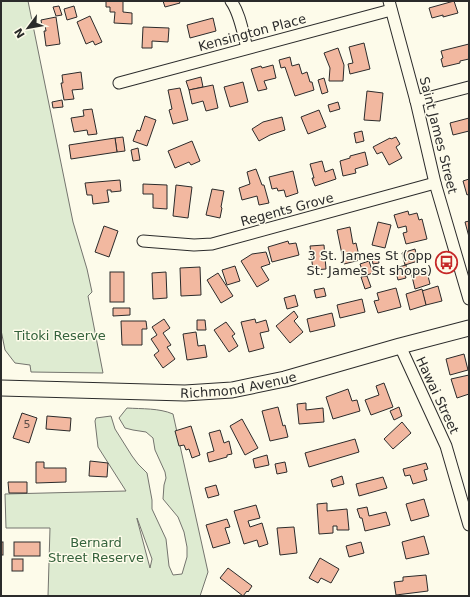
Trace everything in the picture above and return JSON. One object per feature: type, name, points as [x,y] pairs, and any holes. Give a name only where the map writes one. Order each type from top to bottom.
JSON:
[{"type":"street","points":[[231,1],[240,21],[246,48]]},
{"type":"street","name":"Kensington Place","points":[[119,82],[246,48],[390,5]]},
{"type":"street","name":"Saint James Street","points":[[390,5],[416,101],[435,183],[469,299]]},
{"type":"street","points":[[416,101],[469,87]]},
{"type":"street","name":"Regents Grove","points":[[143,242],[194,245],[212,244],[435,183]]},
{"type":"street","name":"Richmond Avenue","points":[[1,388],[184,393],[232,390],[285,379],[469,328]]},
{"type":"street","name":"Hawai Street","points":[[400,346],[446,446],[467,513],[469,525]]},
{"type":"green space","name":"Titoki Reserve","points":[[1,1],[28,1],[73,222],[92,292],[88,296],[103,373],[31,372],[30,365],[15,363],[5,350],[1,330]]},
{"type":"green space","name":"Bernard Street Reserve","points":[[127,408],[156,410],[173,414],[208,572],[200,596],[48,596],[50,528],[6,528],[5,494],[126,491],[98,447],[95,421],[96,418],[111,416],[115,429],[132,456],[147,473],[152,500],[152,509],[166,539],[169,566],[173,575],[182,574],[187,557],[184,532],[178,517],[163,499],[166,478],[165,472],[155,450],[153,438],[146,432],[125,428],[119,418]],"holes":[[[137,518],[152,559],[150,568]]]},
{"type":"building","points":[[106,1],[123,1],[123,12],[132,13],[132,24],[114,23],[115,12],[110,12],[110,7],[106,7]]},
{"type":"building","points":[[163,1],[179,1],[180,3],[165,7]]},
{"type":"building","points":[[454,1],[458,13],[432,18],[429,8]]},
{"type":"building","points":[[59,6],[62,15],[56,16],[53,7]]},
{"type":"building","points":[[74,6],[77,17],[67,20],[64,9]]},
{"type":"building","points":[[90,16],[102,42],[95,45],[93,41],[86,44],[77,22]]},
{"type":"building","points":[[56,17],[60,44],[46,46],[44,31],[46,31],[45,25],[42,26],[41,20]]},
{"type":"building","points":[[213,18],[216,31],[190,38],[187,25]]},
{"type":"building","points":[[143,27],[169,28],[168,42],[152,41],[152,48],[142,48]]},
{"type":"building","points":[[364,43],[370,69],[350,74],[348,64],[353,63],[349,47]]},
{"type":"building","points":[[469,44],[469,59],[443,67],[441,51]]},
{"type":"building","points":[[338,48],[344,65],[343,81],[329,81],[330,68],[324,53]]},
{"type":"building","points":[[290,57],[292,66],[299,64],[302,74],[307,72],[314,90],[295,96],[285,67],[281,68],[279,60]]},
{"type":"building","points":[[273,65],[276,78],[264,81],[267,89],[258,91],[251,69]]},
{"type":"building","points":[[81,72],[83,89],[72,90],[74,99],[64,100],[61,83],[63,83],[62,75]]},
{"type":"building","points":[[201,77],[203,87],[189,90],[186,81]]},
{"type":"building","points":[[324,78],[328,92],[322,94],[318,80]]},
{"type":"building","points":[[243,82],[248,102],[230,107],[224,87]]},
{"type":"building","points":[[213,85],[218,108],[206,111],[203,101],[192,104],[189,90]]},
{"type":"building","points":[[180,88],[188,120],[173,124],[169,110],[172,109],[168,90]]},
{"type":"building","points":[[367,91],[383,93],[380,121],[364,120]]},
{"type":"building","points":[[62,100],[63,107],[53,108],[52,102]]},
{"type":"building","points":[[338,102],[340,109],[330,112],[328,105]]},
{"type":"building","points":[[92,109],[97,134],[88,135],[87,130],[74,132],[71,118],[84,116],[83,110]]},
{"type":"building","points":[[319,110],[326,127],[308,134],[301,117]]},
{"type":"building","points":[[145,116],[156,120],[147,146],[133,141],[137,130],[140,131]]},
{"type":"building","points":[[282,117],[285,130],[270,135],[259,141],[252,129],[263,122]]},
{"type":"building","points":[[469,118],[469,131],[453,135],[450,123]]},
{"type":"building","points":[[362,131],[364,141],[356,143],[354,133]]},
{"type":"building","points":[[123,137],[125,151],[117,152],[115,138]]},
{"type":"building","points":[[396,137],[400,144],[396,147],[402,158],[389,165],[382,152],[377,154],[373,147],[390,138]]},
{"type":"building","points":[[115,138],[117,152],[71,159],[69,145]]},
{"type":"building","points":[[192,141],[200,161],[191,165],[189,162],[175,168],[168,151]]},
{"type":"building","points":[[138,148],[140,160],[133,161],[131,150]]},
{"type":"building","points":[[365,152],[368,165],[355,169],[356,173],[343,176],[340,161],[350,158],[350,156]]},
{"type":"building","points":[[322,161],[325,172],[333,169],[336,179],[315,186],[310,164]]},
{"type":"building","points":[[256,169],[262,185],[264,185],[269,203],[259,205],[257,196],[242,200],[239,188],[250,184],[247,172]]},
{"type":"building","points":[[293,171],[298,193],[286,197],[284,190],[278,191],[277,188],[272,189],[269,177]]},
{"type":"building","points":[[469,179],[469,194],[467,195],[463,181]]},
{"type":"building","points":[[120,180],[121,191],[111,192],[111,190],[107,190],[109,202],[93,204],[92,195],[87,195],[85,183]]},
{"type":"building","points":[[143,184],[167,185],[167,209],[153,208],[153,194],[143,194]]},
{"type":"building","points":[[176,185],[192,187],[188,218],[173,216]]},
{"type":"building","points":[[212,189],[224,191],[220,218],[206,215]]},
{"type":"building","points":[[408,211],[409,215],[417,213],[419,220],[422,219],[427,239],[406,244],[403,233],[407,232],[406,226],[398,228],[394,215]]},
{"type":"building","points":[[469,221],[469,237],[465,222]]},
{"type":"building","points":[[378,222],[391,225],[385,248],[372,245]]},
{"type":"building","points":[[104,226],[118,231],[109,257],[95,252]]},
{"type":"building","points":[[350,227],[353,244],[356,243],[360,260],[344,264],[337,230]]},
{"type":"building","points":[[288,241],[289,244],[296,243],[299,255],[272,262],[268,247]]},
{"type":"building","points":[[324,245],[326,269],[313,270],[310,246]]},
{"type":"building","points":[[415,249],[418,261],[405,265],[402,253]]},
{"type":"building","points":[[266,252],[270,264],[261,267],[269,280],[257,287],[241,261],[252,254]]},
{"type":"building","points":[[377,253],[379,263],[373,264],[371,254]]},
{"type":"building","points":[[369,261],[373,273],[364,276],[360,264]]},
{"type":"building","points":[[406,265],[408,273],[405,274],[406,278],[398,280],[395,268]]},
{"type":"building","points":[[235,266],[240,281],[227,285],[222,270]]},
{"type":"building","points":[[200,267],[201,295],[181,296],[180,268]]},
{"type":"building","points":[[426,268],[430,284],[415,289],[411,272]]},
{"type":"building","points":[[110,272],[124,272],[124,302],[110,302]]},
{"type":"building","points":[[166,272],[167,298],[153,299],[152,273]]},
{"type":"building","points":[[218,273],[233,296],[221,303],[207,280]]},
{"type":"building","points":[[367,276],[371,287],[365,289],[361,277]]},
{"type":"building","points":[[438,286],[442,301],[426,305],[422,291]]},
{"type":"building","points":[[324,288],[326,296],[316,298],[314,290]]},
{"type":"building","points":[[396,288],[401,307],[378,313],[374,301],[379,300],[377,293]]},
{"type":"building","points":[[422,289],[426,305],[410,310],[406,294]]},
{"type":"building","points":[[295,295],[298,306],[287,309],[284,298]]},
{"type":"building","points":[[362,299],[365,312],[340,318],[337,305]]},
{"type":"building","points":[[113,308],[130,308],[130,315],[113,316]]},
{"type":"building","points":[[294,311],[298,317],[294,321],[303,332],[290,343],[276,326]]},
{"type":"building","points":[[332,313],[335,326],[310,332],[307,319]]},
{"type":"building","points":[[164,319],[170,328],[163,333],[171,345],[167,347],[175,359],[163,368],[154,355],[159,351],[151,339],[157,335],[152,327]]},
{"type":"building","points":[[255,319],[256,323],[266,320],[269,331],[260,333],[264,348],[249,352],[241,322]]},
{"type":"building","points":[[197,320],[205,320],[206,330],[197,330]]},
{"type":"building","points":[[121,321],[146,321],[147,329],[142,329],[142,345],[122,345]]},
{"type":"building","points":[[226,322],[235,334],[232,336],[238,346],[229,352],[214,330]]},
{"type":"building","points":[[196,332],[198,346],[205,345],[207,357],[187,360],[183,334]]},
{"type":"building","points":[[464,354],[468,370],[450,375],[446,359]]},
{"type":"building","points":[[469,375],[469,394],[457,398],[451,379]]},
{"type":"building","points":[[384,383],[393,407],[371,415],[365,400],[379,395],[376,386]]},
{"type":"building","points":[[348,389],[352,401],[357,400],[360,411],[333,419],[326,397]]},
{"type":"building","points":[[306,403],[306,410],[323,408],[324,422],[299,424],[297,404]]},
{"type":"building","points":[[278,407],[283,426],[285,425],[288,437],[270,441],[262,411]]},
{"type":"building","points":[[399,407],[402,416],[394,420],[390,411]]},
{"type":"building","points":[[22,413],[37,418],[29,443],[13,438]]},
{"type":"building","points":[[47,416],[71,418],[70,431],[46,429]]},
{"type":"building","points":[[242,419],[258,448],[245,455],[230,426]]},
{"type":"building","points":[[402,422],[411,433],[393,449],[384,439]]},
{"type":"building","points":[[191,426],[200,455],[192,458],[189,449],[186,450],[184,445],[179,446],[175,431]]},
{"type":"building","points":[[220,430],[224,443],[229,441],[232,454],[209,462],[207,453],[214,451],[209,433]]},
{"type":"building","points":[[355,439],[359,452],[309,467],[305,453]]},
{"type":"building","points":[[267,455],[269,465],[255,468],[253,459]]},
{"type":"building","points":[[90,461],[108,463],[107,477],[89,476]]},
{"type":"building","points":[[36,462],[44,462],[44,468],[66,468],[66,482],[36,483]]},
{"type":"building","points":[[285,462],[287,472],[277,474],[275,464]]},
{"type":"building","points":[[426,463],[428,469],[424,470],[427,480],[413,484],[410,475],[405,476],[403,469]]},
{"type":"building","points":[[342,476],[344,484],[333,487],[331,480]]},
{"type":"building","points":[[383,477],[387,488],[359,496],[356,484]]},
{"type":"building","points":[[8,482],[27,482],[27,493],[9,493]]},
{"type":"building","points":[[216,485],[219,495],[208,498],[205,488]]},
{"type":"building","points":[[424,499],[429,516],[411,521],[406,504]]},
{"type":"building","points":[[327,503],[327,511],[347,509],[349,530],[337,530],[337,526],[333,526],[333,533],[319,534],[317,504]]},
{"type":"building","points":[[256,505],[260,518],[248,521],[250,527],[262,523],[268,544],[259,547],[257,540],[244,544],[234,511]]},
{"type":"building","points":[[367,507],[369,516],[386,512],[390,525],[365,531],[362,518],[360,518],[357,509]]},
{"type":"building","points":[[227,519],[230,527],[225,528],[230,543],[213,548],[206,525]]},
{"type":"building","points":[[294,527],[297,553],[280,555],[277,528]]},
{"type":"building","points":[[424,536],[429,554],[406,559],[402,542]]},
{"type":"building","points":[[1,542],[3,542],[3,555],[1,555]]},
{"type":"building","points":[[14,542],[40,542],[40,556],[14,556]]},
{"type":"building","points":[[361,542],[364,553],[349,557],[346,546]]},
{"type":"building","points":[[320,558],[339,569],[331,583],[321,578],[318,583],[309,578]]},
{"type":"building","points":[[12,559],[23,559],[23,571],[12,571]]},
{"type":"building","points":[[228,568],[252,586],[243,596],[220,578]]},
{"type":"building","points":[[426,575],[428,591],[396,595],[394,582],[403,581],[403,577]]},
{"type":"place","name":"3 St. James St (opp St. James St shops)","points":[[447,262]]}]
